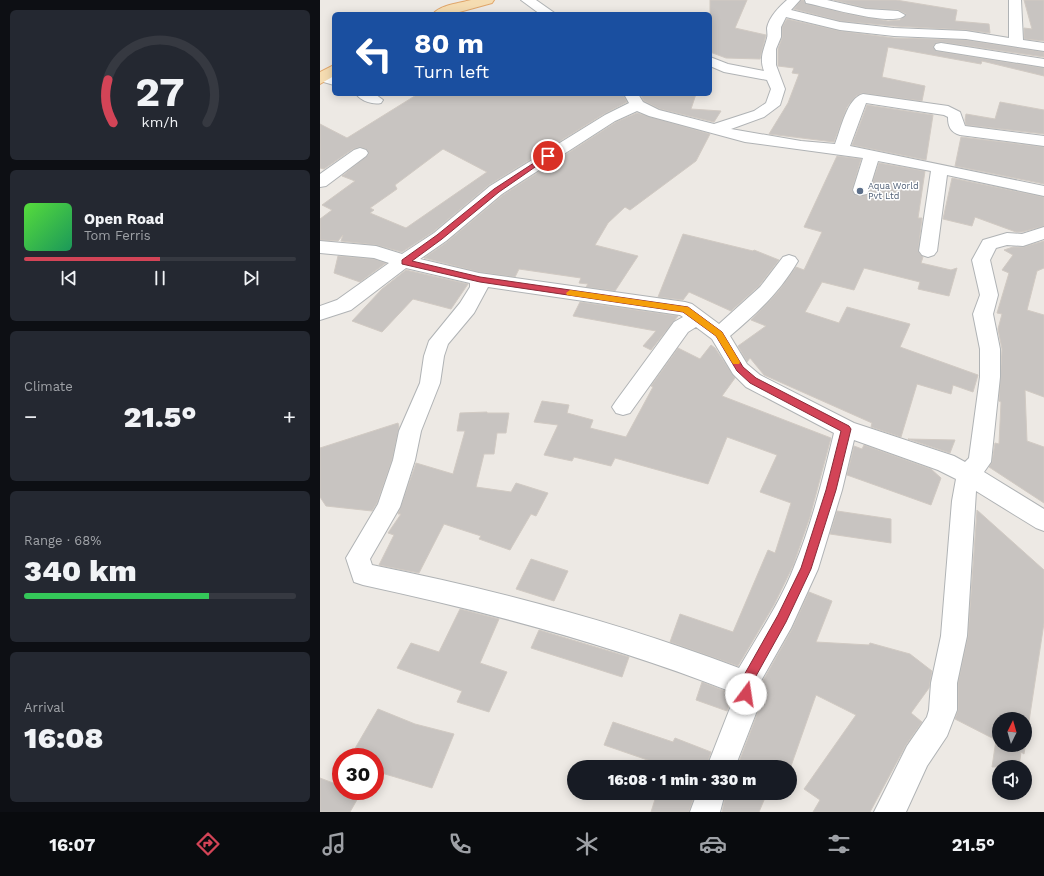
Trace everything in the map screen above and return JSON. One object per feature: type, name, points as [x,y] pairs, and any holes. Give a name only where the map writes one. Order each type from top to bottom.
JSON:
[{"type":"main road","points":[[445,12],[486,0]]},
{"type":"street","points":[[527,0],[546,12]]},
{"type":"street","points":[[714,129],[759,114],[772,105],[778,89],[769,65],[769,49],[774,37],[774,27],[782,12],[794,0]]},
{"type":"street","points":[[810,0],[866,13],[898,15]]},
{"type":"street","points":[[1015,0],[1016,42]]},
{"type":"street","points":[[782,12],[840,26],[894,32],[966,35],[1044,47]]},
{"type":"street","points":[[941,47],[1044,62]]},
{"type":"street","points":[[712,62],[724,68],[774,77]]},
{"type":"street","points":[[841,149],[858,102],[863,98],[948,111],[955,116],[956,126],[960,130],[1044,141]]},
{"type":"street","points":[[320,313],[344,305],[369,288],[388,272],[405,262],[522,173],[610,118],[634,99],[654,113],[745,137],[801,146],[841,149],[940,168],[1044,191]]},
{"type":"street","points":[[320,182],[360,153]]},
{"type":"street","points":[[861,190],[872,156]]},
{"type":"street","points":[[928,250],[940,168]]},
{"type":"street","points":[[889,812],[897,800],[917,756],[937,726],[942,710],[944,683],[954,636],[963,501],[968,474],[980,462],[990,377],[990,349],[982,314],[989,295],[981,260],[989,244],[1007,238],[1023,240],[1044,233]]},
{"type":"street","points":[[320,247],[376,252],[405,262],[480,279],[685,310],[719,334],[740,369],[753,381],[846,429],[946,463],[968,474],[1044,521]]},
{"type":"street","points":[[719,334],[761,300],[784,271],[789,260]]},
{"type":"street","points":[[480,279],[479,287],[467,308],[439,341],[434,356],[430,383],[421,401],[410,431],[404,460],[388,507],[358,558],[363,574],[442,590],[536,614],[678,658],[745,684]]},
{"type":"street","points":[[623,407],[681,327],[698,318]]},
{"type":"street","points":[[724,760],[746,703],[745,684],[782,619],[806,569],[831,490],[846,429]]},
{"type":"street","points":[[705,812],[709,800]]},
{"type":"building","points":[[710,0],[747,0],[735,28],[766,35],[760,59],[726,58],[712,53],[712,12],[710,12]]},
{"type":"building","points":[[801,0],[804,0],[806,4],[888,21],[900,20],[906,14],[898,10],[866,8],[834,0],[896,0],[957,10],[955,21],[989,24],[990,33],[840,21],[794,9]]},
{"type":"building","points":[[1024,0],[1044,0],[1044,41],[1024,39],[1024,28],[1032,29]]},
{"type":"building","points":[[787,19],[840,31],[894,38],[966,40],[1044,52],[1044,57],[941,42],[936,43],[933,46],[936,51],[1044,68],[1044,76],[982,61],[981,64],[888,47],[882,77],[925,86],[922,101],[862,93],[856,96],[847,107],[834,142],[769,134],[788,103],[799,74],[792,73],[794,68],[778,66],[778,49],[782,38],[782,27]]},
{"type":"building","points":[[415,96],[624,96],[627,102],[604,114],[489,185],[433,232],[402,252],[376,245],[341,241],[343,235],[338,241],[320,240],[320,219],[332,210],[322,205],[355,181],[342,176],[369,154],[366,149],[360,147],[353,149],[324,169],[320,168],[320,124],[347,138]],"holes":[[[443,149],[487,172],[406,228],[370,213],[374,210],[370,208],[397,189],[395,185]]]},
{"type":"building","points":[[641,96],[695,96],[691,109],[721,111],[714,122],[660,109],[644,101]]},
{"type":"building","points":[[1000,102],[1044,110],[1044,134],[966,125],[966,114],[995,119]]},
{"type":"building","points":[[867,105],[933,115],[926,160],[852,145]]},
{"type":"building","points":[[637,113],[710,134],[696,161],[630,210],[625,207],[608,223],[595,245],[638,256],[615,291],[586,287],[588,284],[579,283],[581,278],[519,269],[515,277],[479,272],[424,258],[447,242],[503,195],[616,122]]},
{"type":"building","points":[[961,137],[1044,147],[1044,184],[955,166]]},
{"type":"building","points":[[837,156],[861,159],[852,190],[855,195],[868,195],[879,163],[925,171],[918,218],[922,218],[918,251],[923,257],[921,263],[951,270],[957,268],[949,296],[918,289],[920,282],[864,268],[854,290],[822,282],[805,312],[839,323],[847,307],[910,324],[900,347],[978,375],[973,392],[953,385],[951,394],[917,384],[901,437],[871,427],[872,423],[764,375],[750,358],[747,362],[738,346],[766,326],[751,320],[777,293],[796,267],[804,270],[822,232],[804,227]]},
{"type":"building","points":[[952,178],[1044,197],[1044,226],[1022,232],[1016,232],[975,217],[972,226],[943,219]]},
{"type":"building","points":[[683,234],[754,250],[779,260],[759,286],[731,311],[689,292],[683,300],[658,297]]},
{"type":"building","points":[[1044,241],[1044,268],[1037,271],[1027,310],[1044,315],[1044,397],[1025,390],[1027,441],[1044,447],[1044,503],[989,467],[992,462],[995,443],[999,444],[1001,402],[999,401],[1002,349],[998,329],[1002,314],[997,313],[1009,273],[1002,270],[1013,255],[1004,250],[1013,247],[1023,247]]},
{"type":"building","points":[[338,256],[374,259],[386,263],[360,282],[334,273]]},
{"type":"building","points":[[406,270],[468,284],[451,309],[413,299],[382,332],[352,321],[382,289]]},
{"type":"building","points":[[580,302],[678,316],[651,350],[643,346],[656,331],[573,316]]},
{"type":"building","points":[[711,345],[715,348],[735,378],[722,396],[831,438],[810,517],[793,566],[774,605],[738,666],[670,642],[680,614],[733,632],[768,550],[775,553],[791,503],[760,492],[777,455],[727,437],[708,484],[615,458],[611,466],[574,457],[572,461],[544,455],[558,425],[534,422],[542,401],[569,405],[567,413],[593,420],[590,428],[626,437],[653,387],[651,386],[678,348],[700,359]]},
{"type":"building","points":[[460,413],[509,413],[506,433],[497,433],[494,454],[484,454],[476,487],[511,492],[516,483],[548,493],[536,516],[531,514],[510,550],[479,539],[481,536],[444,524],[419,573],[379,565],[394,535],[388,533],[401,514],[398,514],[416,463],[453,474],[465,431],[457,431]]},
{"type":"building","points":[[398,423],[399,427],[392,460],[377,503],[372,511],[326,506],[320,497],[320,448]]},
{"type":"building","points":[[908,439],[955,440],[950,453]]},
{"type":"building","points":[[864,445],[931,469],[941,478],[931,505],[847,475],[854,446],[862,449]]},
{"type":"building","points":[[977,510],[1044,570],[1044,623],[1030,712],[992,712],[992,738],[955,719],[958,710],[958,683],[968,636]]},
{"type":"building","points":[[837,511],[891,519],[891,543],[830,534]]},
{"type":"building","points":[[531,559],[568,571],[554,601],[516,589]]},
{"type":"building","points":[[809,592],[832,601],[816,642],[869,645],[870,643],[910,654],[932,671],[929,688],[911,713],[922,722],[906,745],[870,812],[813,812],[820,800],[804,789],[856,715],[816,695],[793,760],[740,760],[761,704],[760,686],[792,629]]},
{"type":"building","points":[[460,609],[499,619],[480,663],[507,672],[489,712],[457,702],[462,691],[397,668],[411,643],[439,652]]},
{"type":"building","points":[[539,630],[629,657],[622,677],[531,648]]},
{"type":"building","points":[[702,682],[730,693],[730,703],[727,711],[696,700]]},
{"type":"building","points":[[378,709],[415,724],[454,734],[432,788],[384,774],[384,748],[355,748]]},
{"type":"building","points":[[613,722],[673,742],[675,738],[711,752],[708,760],[648,760],[604,745]]},
{"type":"building","points":[[994,752],[1021,752],[1020,760],[993,760]]},
{"type":"building","points":[[320,778],[332,783],[332,800],[357,800],[350,812],[320,812]]},
{"type":"building","points":[[655,800],[693,800],[689,812],[651,812]]},
{"type":"building","points":[[725,800],[764,800],[759,812],[722,812]]},
{"type":"slow traffic","points":[[570,293],[685,310],[719,334],[736,362]]},
{"type":"place","name":"Aqua World Pvt Ltd","points":[[860,191]]},
{"type":"route","points":[[548,156],[496,190],[440,237],[405,262],[480,279],[685,310],[719,334],[740,369],[753,381],[846,429],[831,490],[806,569],[782,619],[745,684],[746,694]]}]
